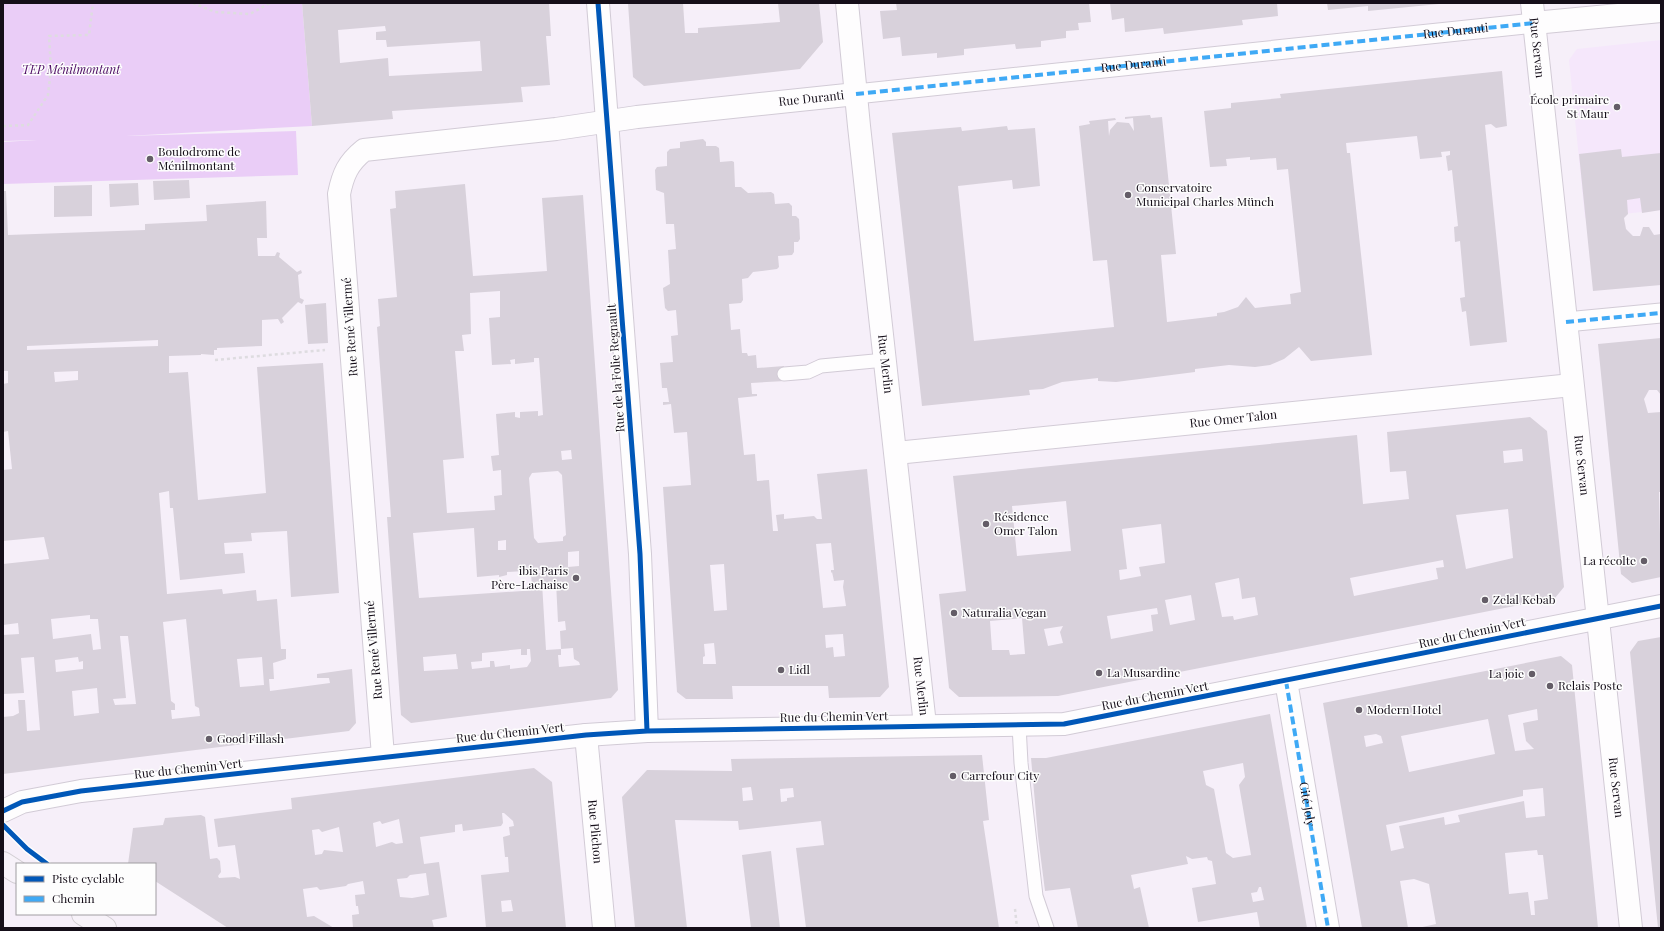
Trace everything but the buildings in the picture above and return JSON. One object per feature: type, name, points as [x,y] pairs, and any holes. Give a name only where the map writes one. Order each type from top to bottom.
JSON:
[{"type":"main road","points":[[3,863],[16,871]]},
{"type":"main road","points":[[85,915],[105,928]]},
{"type":"street","name":"Rue de la Folie Regnault","points":[[598,3],[640,554],[647,731]]},
{"type":"street","name":"Rue Merlin","points":[[847,3],[925,725]]},
{"type":"street","name":"Rue Duranti","points":[[607,121],[856,94],[1533,13],[1661,11]]},
{"type":"street","name":"Rue Servan","points":[[1533,13],[1572,385],[1599,617],[1631,928]]},
{"type":"street","name":"Rue René Villermé","points":[[383,756],[340,194],[342,178],[350,162],[364,150],[556,129],[607,121]]},
{"type":"street","points":[[1566,322],[1661,314]]},
{"type":"street","name":"Rue Omer Talon","points":[[896,453],[1572,385]]},
{"type":"street","name":"Rue du Chemin Vert","points":[[3,811],[22,802],[75,791],[383,756],[586,735],[647,731],[925,725],[1064,724],[1286,681],[1599,617],[1661,606]]},
{"type":"street","name":"Cité Joly","points":[[1286,681],[1328,928]]},
{"type":"street","name":"Rue Plichon","points":[[586,735],[604,928]]},
{"type":"lane","points":[[784,374],[808,372],[821,366],[885,360]]},
{"type":"lane","points":[[1019,725],[1021,763],[1036,896],[1047,928]]},
{"type":"path","points":[[3,126],[28,124],[48,95],[51,69],[49,36],[89,35],[93,3]]},
{"type":"path","points":[[193,3],[215,12],[250,14],[270,3]]},
{"type":"path","points":[[215,360],[318,351]]},
{"type":"shaded area","name":"École primaire St Maur","points":[[1661,40],[1661,210],[1585,218],[1569,60],[1577,49]]},
{"type":"green space","name":"TEP Ménilmontant","points":[[3,3],[302,3],[312,126],[126,136],[296,131],[298,175],[3,184],[3,142],[37,140],[3,141]]},
{"type":"marked path","points":[[856,94],[1534,23]]},
{"type":"marked path","points":[[1566,322],[1661,313]]},
{"type":"marked path","points":[[1286,681],[1328,928]]},
{"type":"cycle path","points":[[598,3],[640,554],[647,731]]},
{"type":"cycle path","points":[[3,811],[22,802],[81,791],[586,735],[647,731],[1064,724],[1661,606]]},
{"type":"cycle path","points":[[3,825],[27,849],[46,863]]},
{"type":"place","name":"École primaire St Maur","points":[[1617,107]]},
{"type":"place","name":"Boulodrome de Ménilmontant","points":[[150,159]]},
{"type":"place","name":"Conservatoire Municipal Charles Münch","points":[[1128,195]]},
{"type":"place","name":"Résidence Omer Talon","points":[[986,524]]},
{"type":"place","name":"La récolte","points":[[1644,561]]},
{"type":"place","name":"ibis Paris Père-Lachaise","points":[[576,578]]},
{"type":"place","name":"Zelal Kebab","points":[[1485,600]]},
{"type":"place","name":"Naturalia Vegan","points":[[954,613]]},
{"type":"place","name":"Lidl","points":[[781,670]]},
{"type":"place","name":"La Musardine","points":[[1099,673]]},
{"type":"place","name":"La joie","points":[[1532,674]]},
{"type":"place","name":"Relais Poste","points":[[1550,686]]},
{"type":"place","name":"Modern Hotel","points":[[1359,710]]},
{"type":"place","name":"Good Fillash","points":[[209,739]]},
{"type":"place","name":"Carrefour City","points":[[953,776]]}]
